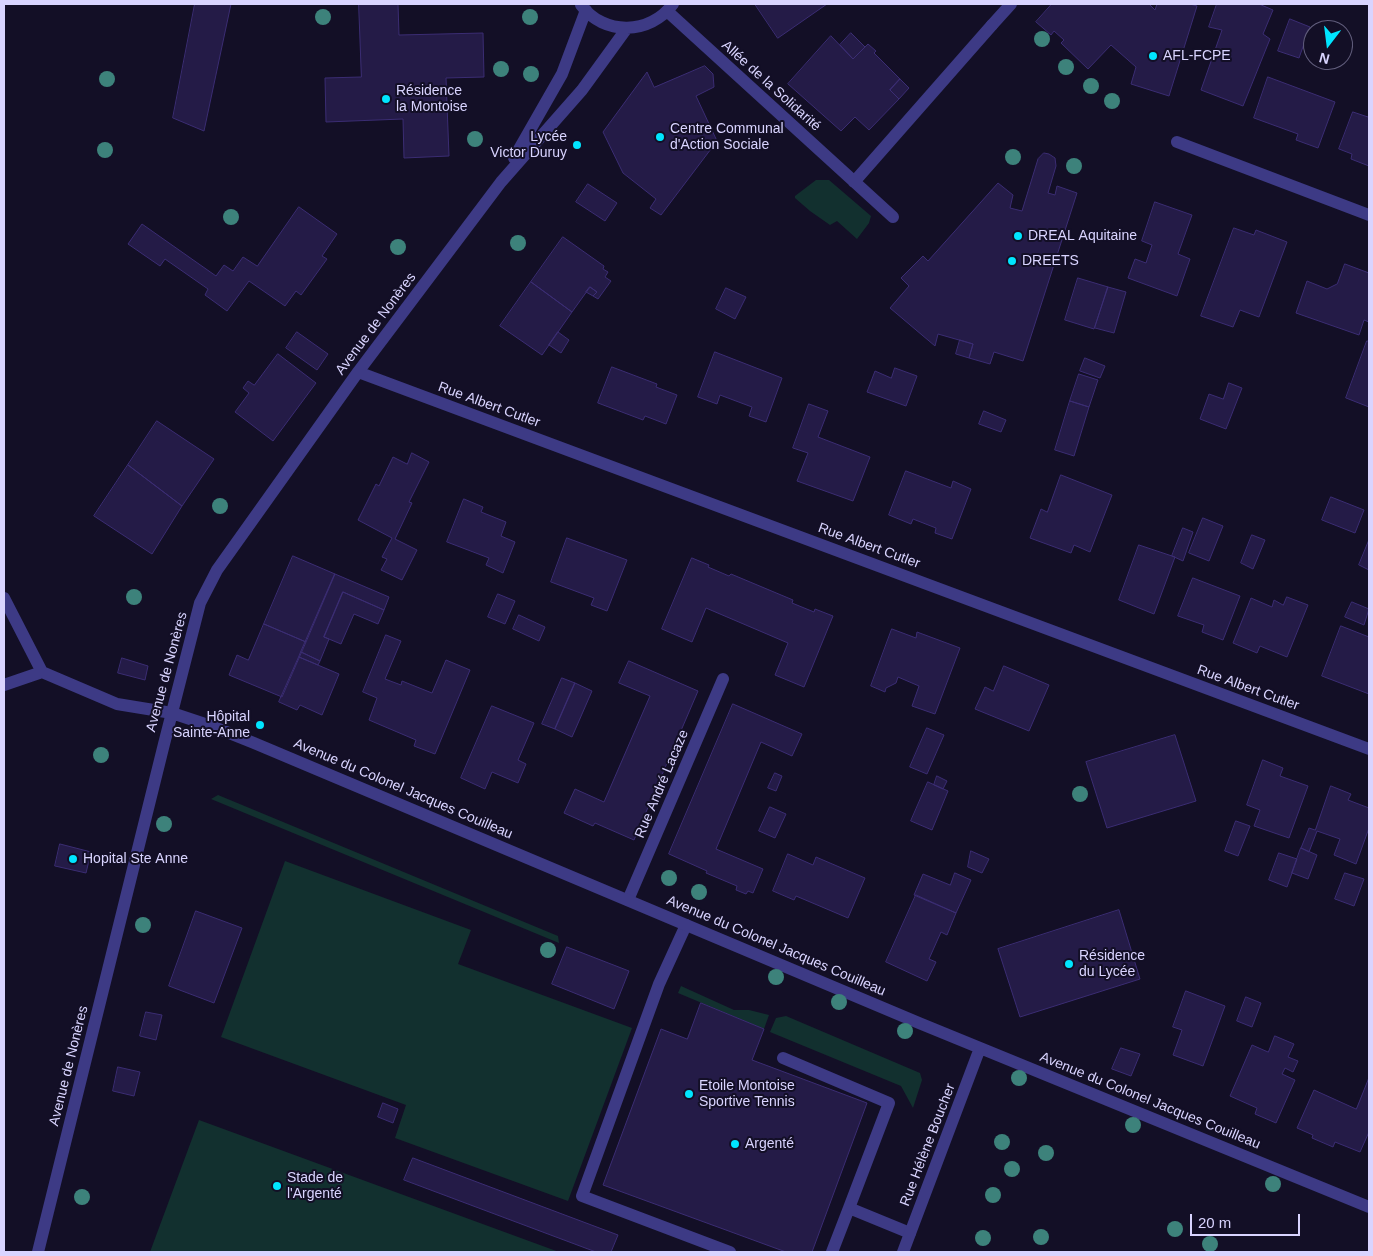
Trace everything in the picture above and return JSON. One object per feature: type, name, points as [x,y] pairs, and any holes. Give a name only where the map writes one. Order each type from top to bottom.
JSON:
[{"type":"street","points":[[854,182],[1011,4]]},
{"type":"street","points":[[583,7],[598,20],[612,26],[627,28],[642,26],[656,21],[670,8]]},
{"type":"street","name":"Avenue de Nonères","points":[[501,182],[562,74],[583,7]]},
{"type":"street","name":"Allée de la Solidarité","points":[[670,8],[893,217]]},
{"type":"street","name":"Avenue de Nonères","points":[[38,1252],[200,604],[217,570],[358,372],[501,182],[582,90],[627,28]]},
{"type":"street","points":[[1177,142],[1369,215]]},
{"type":"street","name":"Rue Albert Cutler","points":[[358,372],[1369,749]]},
{"type":"street","points":[[4,598],[42,672],[4,685]]},
{"type":"street","name":"Avenue du Colonel Jacques Couilleau","points":[[42,672],[117,704],[172,713],[214,727],[980,1048],[1369,1207]]},
{"type":"street","name":"Rue André Lacaze","points":[[628,900],[723,679]]},
{"type":"street","points":[[686,925],[659,984],[582,1196],[730,1252]]},
{"type":"street","name":"Rue Hélène Boucher","points":[[903,1252],[980,1048]]},
{"type":"street","points":[[783,1058],[889,1103],[832,1252]]},
{"type":"street","points":[[849,1208],[910,1233]]},
{"type":"green space","points":[[816,180],[829,180],[871,216],[869,223],[857,239],[837,221],[830,225],[795,198],[795,196]]},
{"type":"green space","points":[[218,795],[558,936],[559,943],[211,799]]},
{"type":"green space","points":[[285,861],[471,930],[458,964],[632,1028],[568,1201],[395,1138],[406,1105],[221,1037]]},
{"type":"green space","points":[[681,986],[734,1010],[749,1010],[769,1015],[764,1029],[678,993]]},
{"type":"green space","points":[[786,1016],[920,1073],[922,1080],[913,1108],[901,1086],[770,1032],[776,1018]]},
{"type":"green space","name":"Stade de l'Argenté","points":[[199,1120],[559,1252],[150,1252]]},
{"type":"building","points":[[195,4],[231,4],[204,131],[173,118]]},
{"type":"building","name":"Résidence la Montoise","points":[[359,4],[398,4],[399,35],[483,33],[484,77],[446,78],[449,156],[404,158],[403,119],[326,122],[325,78],[361,77]]},
{"type":"building","points":[[755,4],[827,4],[778,38]]},
{"type":"building","name":"AFL-FCPE","points":[[1052,4],[1149,4],[1155,10],[1157,4],[1190,4],[1197,6],[1169,96],[1131,84],[1136,67],[1111,45],[1088,69],[1061,43],[1064,40],[1054,31],[1051,35],[1036,22]]},
{"type":"building","points":[[1217,4],[1259,4],[1273,10],[1263,34],[1270,39],[1243,106],[1201,90],[1222,30],[1209,27]]},
{"type":"building","points":[[1290,19],[1303,24],[1303,47],[1299,58],[1278,51]]},
{"type":"building","points":[[851,33],[865,47],[853,59],[840,45]]},
{"type":"building","points":[[831,36],[853,59],[868,44],[876,51],[874,53],[900,79],[890,90],[899,99],[869,130],[855,117],[841,131],[788,84]]},
{"type":"building","name":"Centre Communal d'Action Sociale","points":[[705,66],[713,74],[714,87],[696,96],[717,141],[661,215],[650,208],[656,199],[623,173],[603,132],[647,72],[654,87]]},
{"type":"building","points":[[1268,77],[1335,102],[1318,148],[1296,140],[1298,134],[1254,118]]},
{"type":"building","points":[[900,79],[909,88],[899,99],[890,90]]},
{"type":"building","points":[[1353,112],[1368,117],[1369,115],[1369,166],[1351,159],[1352,154],[1339,149]]},
{"type":"building","points":[[1044,153],[1055,158],[1056,166],[1048,193],[1055,195],[1057,186],[1077,193],[1023,361],[994,352],[990,364],[969,358],[973,344],[938,334],[935,346],[890,308],[909,286],[901,278],[923,256],[928,261],[998,183],[1013,195],[1010,208],[1022,211],[1038,159]]},
{"type":"building","points":[[588,184],[617,203],[605,221],[576,202]]},
{"type":"building","points":[[1155,202],[1192,215],[1178,254],[1190,259],[1177,296],[1128,278],[1135,259],[1146,263],[1152,245],[1142,241]]},
{"type":"building","points":[[299,207],[337,234],[322,256],[327,259],[301,295],[296,291],[285,306],[249,281],[227,311],[205,295],[208,289],[165,259],[160,266],[128,244],[142,224],[216,276],[224,265],[233,271],[243,257],[257,266]]},
{"type":"building","points":[[1234,228],[1254,235],[1256,230],[1287,242],[1259,317],[1240,310],[1233,327],[1201,316]]},
{"type":"building","points":[[563,237],[604,266],[603,269],[608,272],[605,277],[611,281],[598,299],[593,296],[597,292],[590,287],[572,312],[531,282]]},
{"type":"building","points":[[1345,264],[1369,273],[1369,322],[1364,320],[1359,335],[1296,313],[1307,281],[1327,289],[1337,284]]},
{"type":"building","points":[[1078,278],[1108,287],[1094,329],[1065,320]]},
{"type":"building","points":[[531,282],[572,312],[542,355],[500,326]]},
{"type":"building","points":[[590,287],[597,292],[593,296],[586,292]]},
{"type":"building","points":[[1108,287],[1126,292],[1114,333],[1095,328]]},
{"type":"building","points":[[726,288],[746,297],[735,319],[716,309]]},
{"type":"building","points":[[297,332],[328,354],[317,370],[286,348]]},
{"type":"building","points":[[558,332],[569,340],[561,353],[549,345]]},
{"type":"building","points":[[960,340],[973,344],[969,358],[956,354]]},
{"type":"building","points":[[1367,341],[1369,341],[1369,407],[1346,398]]},
{"type":"building","points":[[715,352],[782,378],[766,422],[749,416],[752,407],[720,395],[717,404],[698,397]]},
{"type":"building","points":[[278,354],[316,383],[273,441],[235,412],[249,393],[243,388],[248,381],[254,385]]},
{"type":"building","points":[[1085,358],[1105,366],[1100,378],[1080,371]]},
{"type":"building","points":[[612,367],[657,384],[656,387],[677,395],[666,424],[645,416],[643,420],[598,403]]},
{"type":"building","points":[[895,368],[917,376],[906,406],[867,392],[875,371],[891,378]]},
{"type":"building","points":[[1079,374],[1098,380],[1089,407],[1070,401]]},
{"type":"building","points":[[1229,383],[1242,388],[1226,429],[1200,419],[1209,394],[1223,399]]},
{"type":"building","points":[[1070,401],[1089,407],[1074,456],[1055,450]]},
{"type":"building","points":[[809,404],[828,411],[818,437],[870,457],[853,501],[797,481],[808,453],[793,448]]},
{"type":"building","points":[[984,411],[1006,420],[1001,432],[979,424]]},
{"type":"building","points":[[157,421],[214,459],[182,506],[128,465]]},
{"type":"building","points":[[412,453],[429,462],[409,502],[412,503],[395,539],[417,550],[402,580],[381,570],[387,559],[382,557],[392,538],[358,520],[376,484],[379,486],[393,457],[407,464]]},
{"type":"building","points":[[128,465],[182,506],[152,554],[94,516]]},
{"type":"building","points":[[906,471],[951,488],[953,481],[971,489],[952,539],[935,533],[936,528],[913,519],[911,524],[889,515]]},
{"type":"building","points":[[1061,475],[1112,495],[1090,552],[1074,545],[1071,553],[1030,538],[1041,509],[1047,512]]},
{"type":"building","points":[[1331,497],[1364,510],[1355,533],[1322,520]]},
{"type":"building","points":[[464,499],[483,507],[481,512],[506,522],[501,536],[515,542],[503,573],[486,565],[489,558],[447,542]]},
{"type":"building","points":[[1203,518],[1223,526],[1209,561],[1189,553]]},
{"type":"building","points":[[1183,528],[1193,532],[1183,561],[1172,556]]},
{"type":"building","points":[[1252,535],[1265,540],[1253,569],[1241,563]]},
{"type":"building","points":[[567,538],[627,560],[607,611],[591,605],[594,598],[551,582]]},
{"type":"building","points":[[1369,540],[1369,570],[1359,565]]},
{"type":"building","points":[[1139,545],[1175,557],[1154,614],[1119,600]]},
{"type":"building","points":[[293,556],[335,574],[306,642],[264,624]]},
{"type":"building","points":[[692,558],[729,576],[731,574],[793,600],[792,603],[814,612],[815,609],[833,616],[804,687],[775,675],[788,643],[706,608],[692,642],[662,629]]},
{"type":"building","points":[[335,574],[389,597],[384,610],[343,592],[324,637],[329,639],[320,661],[301,652]]},
{"type":"building","points":[[1193,578],[1240,596],[1223,640],[1202,632],[1204,625],[1178,616]]},
{"type":"building","points":[[343,592],[384,610],[378,624],[354,614],[341,644],[324,637]]},
{"type":"building","points":[[498,594],[515,601],[505,624],[488,617]]},
{"type":"building","points":[[1287,597],[1308,605],[1287,657],[1260,646],[1257,653],[1233,643],[1251,598],[1272,607],[1274,600],[1283,605]]},
{"type":"building","points":[[1352,602],[1369,609],[1364,625],[1345,617]]},
{"type":"building","points":[[519,615],[545,627],[539,641],[513,629]]},
{"type":"building","points":[[264,624],[306,642],[282,697],[229,675],[237,655],[248,660]]},
{"type":"building","points":[[1341,626],[1369,637],[1369,694],[1322,676]]},
{"type":"building","points":[[892,629],[916,638],[917,632],[960,648],[935,714],[912,706],[919,686],[898,677],[896,683],[886,688],[885,692],[871,686]]},
{"type":"building","points":[[386,635],[401,641],[385,679],[401,685],[402,681],[432,693],[446,660],[470,670],[435,754],[414,746],[416,740],[369,720],[377,698],[363,692]]},
{"type":"building","points":[[301,652],[320,661],[318,665],[299,657]]},
{"type":"building","points":[[299,657],[339,674],[322,715],[300,705],[297,710],[279,702]]},
{"type":"building","points":[[122,658],[148,666],[145,680],[118,673]]},
{"type":"building","points":[[629,661],[698,691],[634,840],[595,823],[593,826],[564,813],[575,789],[604,802],[650,696],[619,683]]},
{"type":"building","points":[[1004,666],[1049,685],[1029,731],[975,709],[985,687],[993,691]]},
{"type":"building","points":[[562,678],[575,683],[555,729],[542,724]]},
{"type":"building","points":[[575,683],[592,691],[572,737],[555,729]]},
{"type":"building","points":[[733,704],[802,734],[792,756],[761,742],[716,849],[763,869],[753,893],[748,891],[746,894],[736,890],[737,886],[669,854]]},
{"type":"building","points":[[492,706],[534,723],[518,760],[526,764],[518,783],[492,772],[485,789],[461,778]]},
{"type":"building","points":[[927,728],[944,735],[927,774],[910,767]]},
{"type":"building","points":[[1175,735],[1196,801],[1107,828],[1086,762]]},
{"type":"building","points":[[1263,760],[1283,768],[1280,776],[1308,786],[1289,838],[1254,826],[1260,810],[1247,805]]},
{"type":"building","points":[[775,773],[782,776],[776,791],[768,788]]},
{"type":"building","points":[[937,776],[947,781],[943,789],[934,785]]},
{"type":"building","points":[[928,782],[948,791],[932,830],[911,821]]},
{"type":"building","points":[[1331,786],[1351,794],[1348,800],[1369,808],[1369,828],[1356,864],[1334,855],[1340,839],[1317,831],[1309,852],[1301,848],[1309,828],[1315,830]]},
{"type":"building","points":[[770,807],[786,814],[775,838],[759,831]]},
{"type":"building","points":[[1236,821],[1250,826],[1238,856],[1225,851]]},
{"type":"building","name":"Hopital Ste Anne","points":[[60,844],[91,852],[86,873],[55,866]]},
{"type":"building","points":[[1301,848],[1317,855],[1308,879],[1292,873]]},
{"type":"building","points":[[971,851],[989,859],[982,873],[968,867]]},
{"type":"building","points":[[1279,853],[1297,859],[1287,887],[1269,880]]},
{"type":"building","points":[[788,854],[813,865],[816,857],[865,878],[848,918],[796,896],[794,900],[773,891]]},
{"type":"building","points":[[955,873],[971,880],[956,913],[914,895],[923,874],[950,885]]},
{"type":"building","points":[[1345,873],[1364,879],[1354,906],[1335,899]]},
{"type":"building","points":[[916,895],[956,913],[947,935],[941,932],[929,959],[936,962],[927,981],[886,962]]},
{"type":"building","name":"Résidence du Lycée","points":[[1119,910],[1140,979],[1020,1017],[998,949]]},
{"type":"building","points":[[196,911],[242,928],[214,1003],[169,986]]},
{"type":"building","points":[[567,947],[629,971],[614,1009],[552,984]]},
{"type":"building","points":[[1186,991],[1225,1006],[1203,1066],[1173,1055],[1182,1030],[1173,1027]]},
{"type":"building","points":[[1246,997],[1261,1003],[1252,1027],[1237,1021]]},
{"type":"building","name":"Argenté","points":[[701,1003],[764,1029],[752,1060],[867,1103],[812,1252],[786,1252],[603,1185],[661,1029],[687,1039]]},
{"type":"building","points":[[146,1012],[162,1015],[156,1040],[140,1036]]},
{"type":"building","points":[[1275,1036],[1294,1044],[1288,1057],[1298,1061],[1293,1072],[1285,1068],[1282,1074],[1295,1080],[1276,1123],[1255,1114],[1257,1108],[1230,1096],[1252,1045],[1268,1052]]},
{"type":"building","points":[[1121,1048],[1140,1054],[1131,1076],[1112,1069]]},
{"type":"building","points":[[118,1067],[140,1072],[134,1096],[113,1091]]},
{"type":"building","points":[[1369,1078],[1369,1132],[1360,1152],[1335,1142],[1333,1147],[1312,1138],[1313,1135],[1297,1128],[1314,1090],[1356,1109]]},
{"type":"building","points":[[383,1103],[398,1109],[393,1123],[378,1117]]},
{"type":"building","points":[[413,1158],[618,1235],[611,1252],[596,1252],[404,1180]]},
{"type":"place","name":"AFL-FCPE","points":[[1153,56]]},
{"type":"place","name":"Résidence la Montoise","points":[[386,99]]},
{"type":"place","name":"Centre Communal d'Action Sociale","points":[[660,137]]},
{"type":"place","name":"Lycée Victor Duruy","points":[[577,145]]},
{"type":"place","name":"DREAL Aquitaine","points":[[1018,236]]},
{"type":"place","name":"DREETS","points":[[1012,261]]},
{"type":"place","name":"Hôpital Sainte-Anne","points":[[260,725]]},
{"type":"place","name":"Hopital Ste Anne","points":[[73,859]]},
{"type":"place","name":"Résidence du Lycée","points":[[1069,964]]},
{"type":"place","name":"Etoile Montoise Sportive Tennis","points":[[689,1094]]},
{"type":"place","name":"Argenté","points":[[735,1144]]},
{"type":"place","name":"Stade de l'Argenté","points":[[277,1186]]}]
